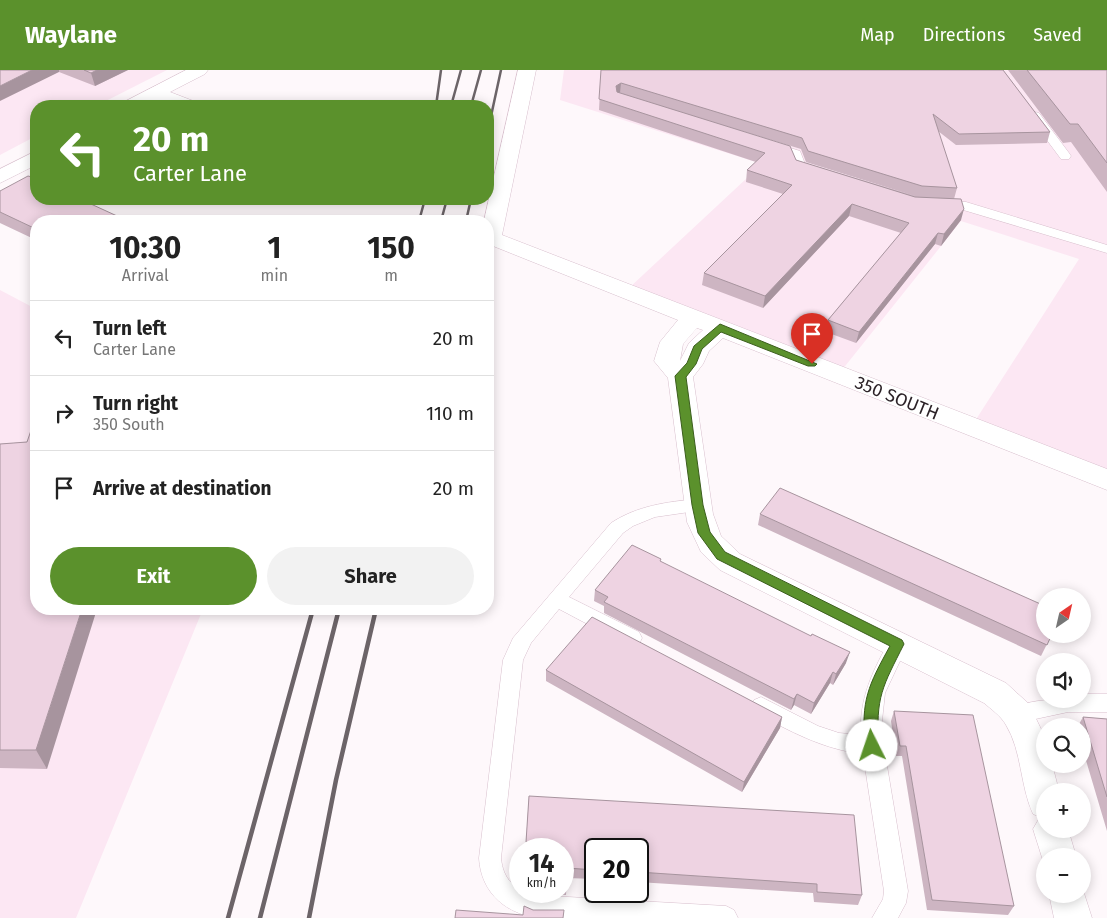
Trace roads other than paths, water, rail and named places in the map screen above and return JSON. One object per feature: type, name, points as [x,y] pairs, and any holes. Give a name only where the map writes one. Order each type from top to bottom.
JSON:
[{"type":"street","points":[[143,100],[199,70]]},
{"type":"street","name":"350 SOUTH","points":[[494,224],[527,70]]},
{"type":"street","points":[[156,93],[174,100]]},
{"type":"street","points":[[0,177],[30,160]]},
{"type":"street","name":"350 SOUTH","points":[[494,239],[1107,480]]},
{"type":"street","points":[[694,318],[672,342],[667,352],[666,361],[680,376],[698,505],[704,533],[721,556],[988,689],[1017,714],[1029,739],[1040,783]]},
{"type":"street","points":[[680,376],[691,364],[698,348],[720,328]]},
{"type":"street","points":[[1069,903],[1073,918]]},
{"type":"lane","points":[[1030,109],[1065,156]]},
{"type":"lane","points":[[754,141],[796,154],[799,166],[826,174]]},
{"type":"lane","points":[[927,203],[961,205],[1107,249]]},
{"type":"lane","points":[[698,505],[651,510],[627,521],[617,528],[524,638],[513,660],[490,871],[504,894],[518,902],[533,906],[726,918]]},
{"type":"lane","points":[[556,599],[645,645]]},
{"type":"lane","points":[[884,918],[894,903],[896,891],[872,746],[869,716],[877,681],[898,644]]},
{"type":"lane","points":[[742,696],[812,733],[839,742],[872,746]]},
{"type":"lane","points":[[1017,714],[1068,703],[1107,703]]},
{"type":"railway","points":[[437,100],[441,70]]},
{"type":"railway","points":[[453,100],[461,70]]},
{"type":"railway","points":[[473,100],[481,70]]},
{"type":"railway","points":[[494,102],[501,70]]},
{"type":"railway","points":[[421,215],[423,205]]},
{"type":"railway","points":[[443,215],[445,205]]},
{"type":"railway","points":[[467,215],[470,205]]},
{"type":"railway","points":[[228,918],[311,615]]},
{"type":"railway","points":[[260,918],[337,615]]},
{"type":"railway","points":[[309,918],[336,780],[375,615]]}]
